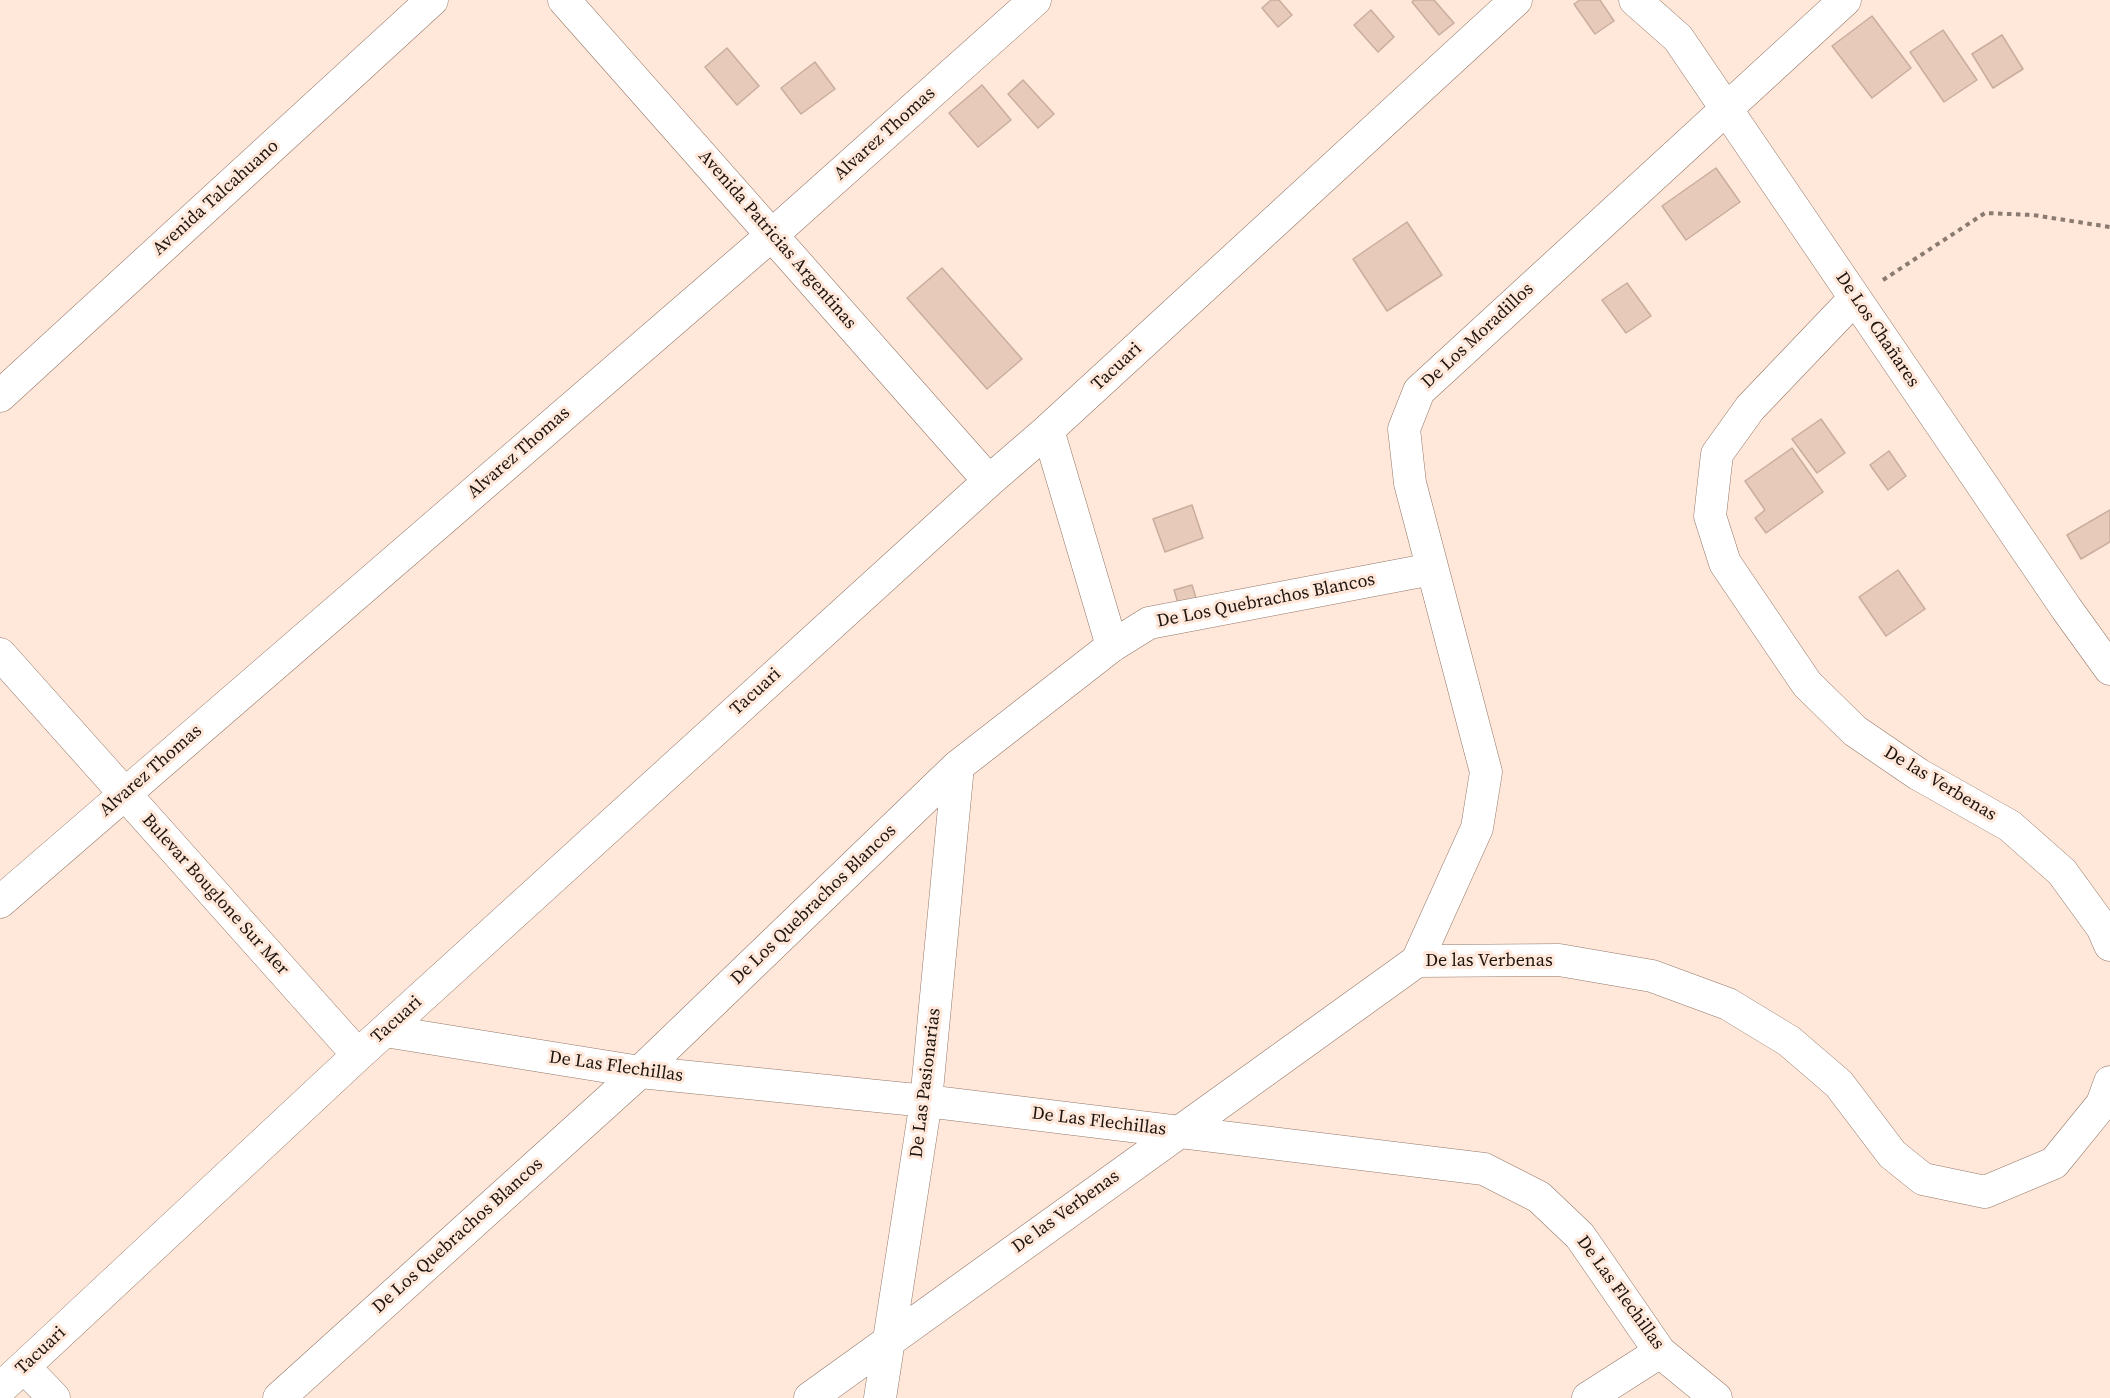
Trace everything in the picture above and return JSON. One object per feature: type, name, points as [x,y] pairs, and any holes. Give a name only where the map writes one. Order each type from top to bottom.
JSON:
[{"type":"street","name":"Avenida Talcahuano","points":[[0,396],[432,0]]},
{"type":"street","name":"Avenida Patricias Argentinas","points":[[564,0],[989,481]]},
{"type":"street","name":"Alvarez Thomas","points":[[0,902],[773,234],[1035,0]]},
{"type":"street","name":"Tacuari","points":[[0,1389],[358,1055],[989,481],[1048,430],[1516,0]]},
{"type":"street","name":"De Los Chañares","points":[[1635,0],[1678,38],[2110,669]]},
{"type":"street","name":"De Los Moradillos","points":[[1417,961],[1477,828],[1486,772],[1410,483],[1404,429],[1419,391],[1845,0]]},
{"type":"street","name":"De las Verbenas","points":[[1855,298],[1750,408],[1717,454],[1710,516],[1725,563],[1807,684],[1855,731],[1918,774],[2010,826],[2062,872],[2102,927],[2110,945]]},
{"type":"street","points":[[1048,430],[1112,646]]},
{"type":"street","name":"De Los Quebrachos Blancos","points":[[279,1398],[640,1072],[958,766],[1112,646],[1149,623],[1432,569]]},
{"type":"street","name":"Bulevar Bouglone Sur Mer","points":[[0,654],[358,1055]]},
{"type":"street","name":"De Las Pasionarias","points":[[880,1398],[926,1101],[958,766]]},
{"type":"street","name":"De las Verbenas","points":[[810,1398],[1417,961],[1559,960],[1652,976],[1728,1004],[1789,1041],[1839,1084],[1892,1154],[1923,1179],[1985,1192],[2055,1163],[2102,1104],[2110,1082]]},
{"type":"street","name":"De Las Flechillas","points":[[385,1031],[640,1072],[926,1101],[1484,1169],[1539,1197],[1580,1236],[1660,1352],[1716,1398]]},
{"type":"street","points":[[1588,1398],[1660,1352]]},
{"type":"street","points":[[24,1368],[54,1398]]},
{"type":"path","points":[[1855,298],[1984,213],[2033,215],[2110,227]]},
{"type":"building","points":[[1271,0],[1279,0],[1292,15],[1278,27],[1262,8]]},
{"type":"building","points":[[1414,0],[1434,0],[1454,23],[1439,35],[1412,2]]},
{"type":"building","points":[[1580,0],[1600,0],[1614,21],[1595,34],[1574,4]]},
{"type":"building","points":[[1371,10],[1394,37],[1378,52],[1354,25]]},
{"type":"building","points":[[1872,16],[1911,68],[1872,98],[1832,46]]},
{"type":"building","points":[[1943,30],[1977,80],[1944,102],[1910,52]]},
{"type":"building","points":[[2002,35],[2023,69],[1993,88],[1972,54]]},
{"type":"building","points":[[727,48],[759,86],[737,105],[705,67]]},
{"type":"building","points":[[815,62],[835,89],[801,114],[781,88]]},
{"type":"building","points":[[1023,80],[1054,114],[1038,128],[1008,94]]},
{"type":"building","points":[[982,85],[1011,120],[978,147],[949,113]]},
{"type":"building","points":[[1716,168],[1740,202],[1686,240],[1662,206]]},
{"type":"building","points":[[1407,222],[1442,275],[1387,311],[1353,259]]},
{"type":"building","points":[[942,268],[1022,359],[987,389],[907,298]]},
{"type":"building","points":[[1627,283],[1651,316],[1626,333],[1602,300]]},
{"type":"building","points":[[1821,419],[1845,453],[1817,473],[1792,439]]},
{"type":"building","points":[[1792,448],[1823,492],[1766,533],[1755,518],[1765,510],[1745,481]]},
{"type":"building","points":[[1889,451],[1906,476],[1888,490],[1870,465]]},
{"type":"building","points":[[1192,505],[1203,538],[1165,552],[1153,519]]},
{"type":"building","points":[[2110,510],[2110,542],[2081,559],[2067,535]]},
{"type":"building","points":[[1898,570],[1925,609],[1886,636],[1859,597]]},
{"type":"building","points":[[1192,585],[1199,607],[1181,613],[1174,590]]}]
